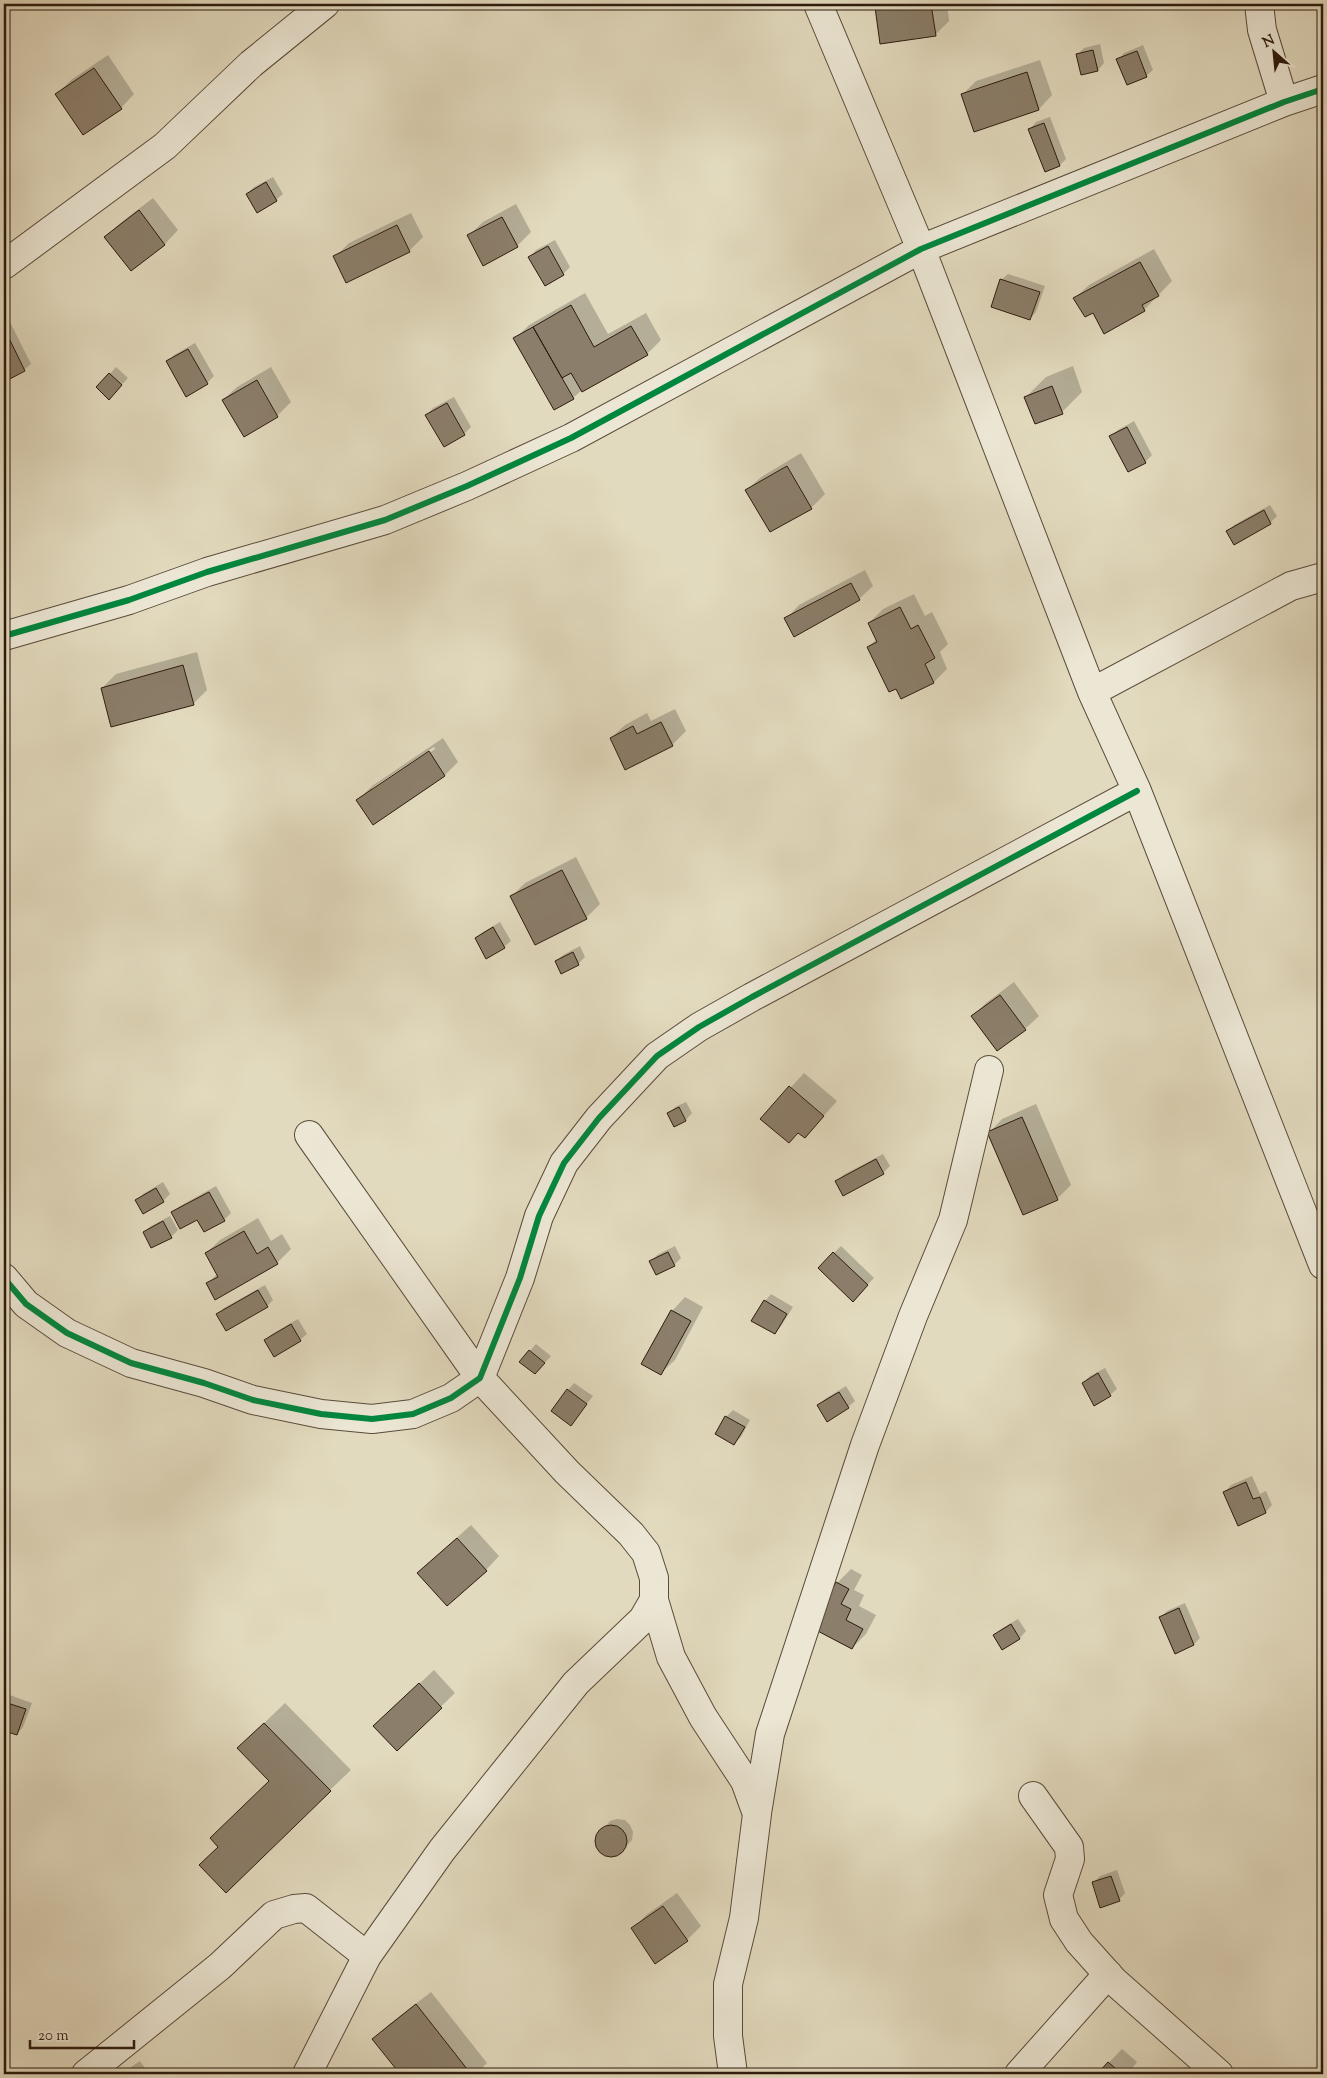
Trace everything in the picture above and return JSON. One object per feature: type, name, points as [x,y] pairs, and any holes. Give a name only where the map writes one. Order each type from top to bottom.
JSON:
[{"type":"street","points":[[4,265],[165,146],[251,64],[325,4]]},
{"type":"street","points":[[818,4],[922,249],[1092,692],[1137,790],[1323,1265]]},
{"type":"street","points":[[1259,4],[1262,30],[1284,102]]},
{"type":"street","points":[[4,636],[128,600],[207,572],[385,520],[467,486],[571,438],[922,249],[1284,102],[1323,89]]},
{"type":"street","points":[[1092,692],[1292,586],[1323,577]]},
{"type":"street","points":[[4,1278],[26,1304],[66,1332],[131,1363],[204,1383],[253,1400],[321,1414],[372,1419],[414,1414],[451,1398],[480,1378],[520,1278],[539,1216],[564,1163],[599,1118],[657,1056],[699,1027],[752,997],[1137,790]]},
{"type":"street","points":[[733,2074],[728,2036],[728,1984],[744,1918],[757,1814],[770,1734],[865,1445],[913,1316],[953,1220],[989,1070]]},
{"type":"street","points":[[308,1135],[480,1378],[567,1472],[630,1534],[646,1553],[654,1578],[654,1600],[670,1657],[703,1717],[745,1781],[757,1814]]},
{"type":"street","points":[[307,2074],[367,1956],[442,1850],[576,1682],[644,1619],[654,1600]]},
{"type":"street","points":[[1033,1796],[1069,1847],[1070,1859],[1058,1895],[1064,1919],[1078,1942],[1108,1974],[1219,2074]]},
{"type":"street","points":[[86,2074],[220,1966],[274,1915],[294,1909],[306,1908],[367,1956]]},
{"type":"street","points":[[1019,2074],[1108,1974]]},
{"type":"building","points":[[897,4],[931,4],[936,36],[880,44],[875,7]]},
{"type":"building","points":[[1093,50],[1098,71],[1081,75],[1076,54]]},
{"type":"building","points":[[1137,51],[1147,77],[1127,85],[1116,59]]},
{"type":"building","points":[[94,68],[122,109],[83,135],[55,94]]},
{"type":"building","points":[[1027,72],[1039,110],[974,132],[961,94]]},
{"type":"building","points":[[1044,123],[1060,166],[1045,172],[1028,129]]},
{"type":"building","points":[[266,182],[277,201],[257,213],[246,194]]},
{"type":"building","points":[[139,210],[165,245],[131,271],[104,237]]},
{"type":"building","points":[[502,217],[518,247],[483,266],[467,235]]},
{"type":"building","points":[[397,225],[410,252],[346,283],[333,256]]},
{"type":"building","points":[[548,246],[564,275],[545,286],[528,257]]},
{"type":"building","points":[[1140,262],[1159,296],[1142,305],[1145,311],[1104,334],[1093,313],[1085,317],[1073,298]]},
{"type":"building","points":[[1000,279],[1040,292],[1030,320],[991,307]]},
{"type":"building","points":[[571,305],[594,347],[631,326],[648,355],[582,392],[571,373],[562,378],[533,327]]},
{"type":"building","points":[[533,327],[574,399],[554,410],[513,338]]},
{"type":"building","points":[[4,328],[25,371],[4,382]]},
{"type":"building","points":[[188,349],[208,384],[186,397],[166,361]]},
{"type":"building","points":[[109,373],[122,385],[109,400],[96,387]]},
{"type":"building","points":[[257,380],[278,417],[244,437],[222,400]]},
{"type":"building","points":[[1052,386],[1063,414],[1035,424],[1024,397]]},
{"type":"building","points":[[447,403],[465,435],[444,447],[425,415]]},
{"type":"building","points":[[1127,427],[1146,463],[1128,472],[1109,436]]},
{"type":"building","points":[[787,466],[812,509],[770,532],[745,490]]},
{"type":"building","points":[[1264,510],[1271,524],[1234,545],[1226,531]]},
{"type":"building","points":[[851,583],[860,600],[794,637],[784,618]]},
{"type":"building","points":[[900,607],[911,629],[918,625],[935,658],[925,664],[934,683],[901,699],[896,689],[889,692],[867,647],[877,642],[868,623]]},
{"type":"building","points":[[183,665],[194,705],[111,727],[101,688]]},
{"type":"building","points":[[661,722],[673,746],[625,770],[610,738],[633,726],[637,734]]},
{"type":"building","points":[[429,751],[445,776],[373,825],[356,800]]},
{"type":"building","points":[[562,870],[587,919],[535,945],[510,896]]},
{"type":"building","points":[[493,927],[505,948],[486,959],[475,938]]},
{"type":"building","points":[[573,952],[579,965],[561,974],[555,961]]},
{"type":"building","points":[[1000,995],[1026,1030],[997,1051],[971,1016]]},
{"type":"building","points":[[789,1086],[824,1116],[805,1138],[798,1133],[789,1143],[760,1119]]},
{"type":"building","points":[[679,1107],[686,1121],[674,1127],[667,1113]]},
{"type":"building","points":[[1022,1117],[1058,1200],[1023,1215],[987,1132]]},
{"type":"building","points":[[876,1159],[884,1174],[843,1196],[835,1181]]},
{"type":"building","points":[[156,1188],[164,1202],[143,1214],[135,1200]]},
{"type":"building","points":[[209,1192],[225,1221],[204,1232],[197,1220],[180,1229],[171,1212]]},
{"type":"building","points":[[163,1221],[172,1238],[151,1248],[143,1232]]},
{"type":"building","points":[[244,1231],[257,1254],[268,1247],[278,1264],[215,1300],[206,1283],[218,1277],[205,1253]]},
{"type":"building","points":[[668,1252],[675,1266],[656,1275],[649,1261]]},
{"type":"building","points":[[833,1252],[868,1285],[853,1302],[818,1268]]},
{"type":"building","points":[[258,1290],[268,1307],[226,1331],[216,1314]]},
{"type":"building","points":[[764,1300],[787,1314],[775,1334],[751,1321]]},
{"type":"building","points":[[671,1310],[691,1321],[661,1375],[641,1364]]},
{"type":"building","points":[[291,1324],[301,1341],[274,1357],[264,1340]]},
{"type":"building","points":[[529,1350],[545,1363],[535,1374],[519,1362]]},
{"type":"building","points":[[1098,1373],[1111,1396],[1094,1406],[1082,1383]]},
{"type":"building","points":[[567,1389],[587,1404],[571,1426],[551,1411]]},
{"type":"building","points":[[839,1392],[849,1408],[827,1422],[817,1405]]},
{"type":"building","points":[[725,1416],[745,1427],[734,1445],[715,1434]]},
{"type":"building","points":[[1246,1482],[1253,1499],[1260,1497],[1266,1513],[1238,1526],[1223,1492]]},
{"type":"building","points":[[457,1538],[487,1571],[447,1606],[417,1573]]},
{"type":"building","points":[[836,1582],[849,1589],[841,1604],[851,1609],[846,1620],[863,1629],[852,1649],[812,1628]]},
{"type":"building","points":[[1179,1608],[1194,1645],[1175,1654],[1159,1617]]},
{"type":"building","points":[[1011,1624],[1020,1639],[1002,1650],[993,1635]]},
{"type":"building","points":[[419,1683],[442,1708],[397,1751],[373,1726]]},
{"type":"building","points":[[4,1702],[26,1709],[17,1735],[4,1731]]},
{"type":"building","points":[[264,1723],[331,1791],[226,1893],[199,1865],[218,1847],[210,1838],[269,1781],[237,1748]]},
{"type":"building","points":[[611,1825],[617,1826],[622,1830],[626,1835],[626,1847],[622,1852],[617,1856],[611,1857],[605,1856],[600,1852],[596,1847],[595,1841],[596,1835],[600,1830],[605,1826]]},
{"type":"building","points":[[1111,1876],[1120,1901],[1100,1908],[1092,1882]]},
{"type":"building","points":[[663,1906],[688,1941],[655,1964],[631,1928]]},
{"type":"building","points":[[416,2004],[471,2074],[400,2074],[372,2039]]},
{"type":"building","points":[[1108,2062],[1122,2074],[1097,2074]]},
{"type":"cycle path","points":[[4,636],[129,600],[207,572],[385,520],[467,486],[571,438],[921,249],[1284,102],[1323,89]]},
{"type":"cycle path","points":[[4,1278],[26,1304],[67,1333],[131,1363],[204,1383],[253,1400],[321,1414],[372,1419],[413,1414],[451,1398],[480,1378],[520,1278],[539,1216],[564,1163],[599,1118],[657,1056],[699,1027],[752,997],[1137,791]]}]
